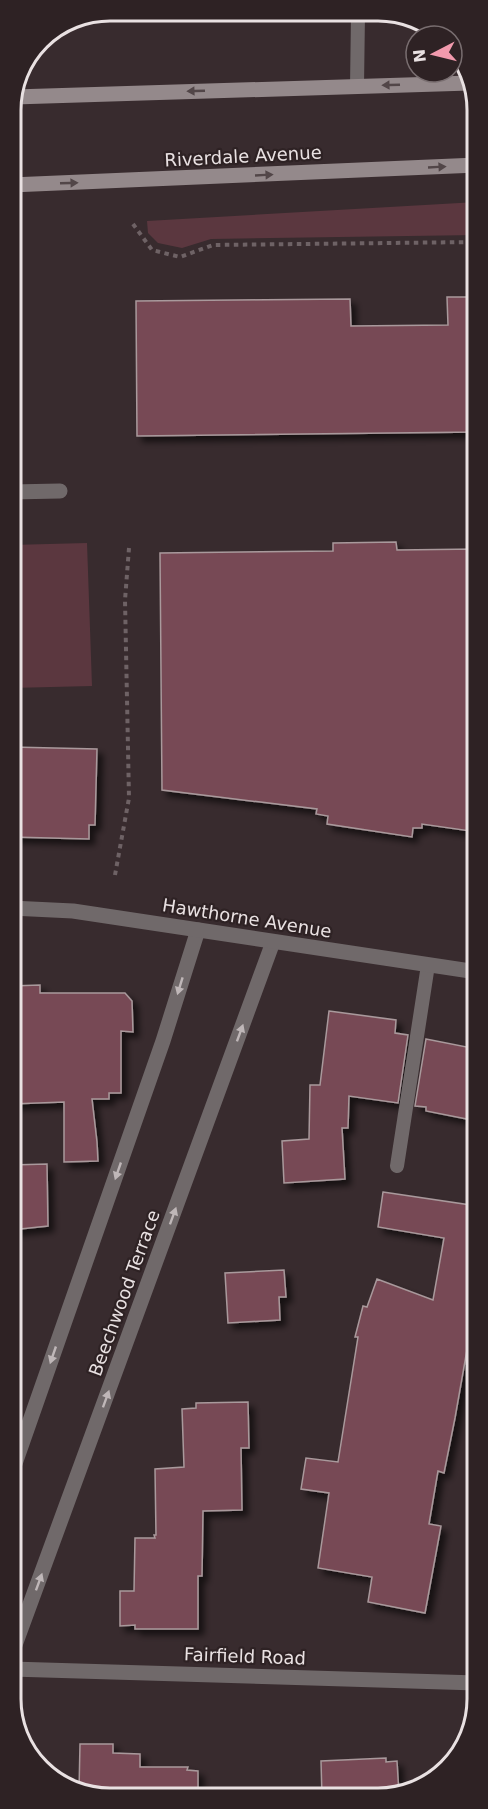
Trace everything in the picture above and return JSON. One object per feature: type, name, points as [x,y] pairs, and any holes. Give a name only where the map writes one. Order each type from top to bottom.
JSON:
[{"type":"main road","points":[[22,97],[463,83]]},
{"type":"main road","name":"Riverdale Avenue","points":[[21,185],[467,165]]},
{"type":"street","points":[[21,492],[60,491]]},
{"type":"street","name":"Hawthorne Avenue","points":[[21,908],[73,911],[467,971]]},
{"type":"street","points":[[21,1446],[163,1041],[198,930]]},
{"type":"street","name":"Beechwood Terrace","points":[[21,1629],[273,942]]},
{"type":"street","name":"Fairfield Road","points":[[21,1668],[467,1683]]},
{"type":"lane","points":[[357,86],[358,21]]},
{"type":"lane","points":[[397,1166],[428,965]]},
{"type":"path","points":[[133,224],[152,250],[180,257],[213,246],[467,242]]},
{"type":"path","points":[[115,875],[129,798],[125,600],[129,548]]},
{"type":"shaded area","points":[[467,203],[467,235],[211,239],[182,248],[158,243],[148,233],[147,221]]},
{"type":"shaded area","points":[[87,543],[92,686],[21,688],[21,545]]},
{"type":"building","points":[[447,297],[467,297],[467,432],[137,436],[136,301],[350,299],[351,326],[448,325]]},
{"type":"building","points":[[396,542],[397,550],[467,549],[467,831],[422,824],[422,828],[413,828],[412,837],[327,824],[328,816],[316,814],[317,809],[162,790],[160,553],[333,551],[333,543]]},
{"type":"building","points":[[21,747],[97,749],[95,825],[89,825],[89,839],[21,837]]},
{"type":"building","points":[[40,985],[40,993],[125,993],[132,1001],[133,1032],[121,1031],[121,1093],[109,1093],[109,1099],[92,1099],[98,1161],[64,1162],[64,1102],[21,1104],[21,986]]},
{"type":"building","points":[[329,1011],[396,1020],[395,1033],[408,1035],[398,1103],[349,1096],[348,1128],[342,1128],[345,1179],[284,1183],[282,1141],[309,1139],[310,1085],[320,1085]]},
{"type":"building","points":[[426,1039],[467,1047],[467,1119],[426,1111],[426,1107],[415,1106]]},
{"type":"building","points":[[47,1164],[48,1226],[21,1229],[21,1165]]},
{"type":"building","points":[[383,1192],[467,1205],[467,1350],[444,1473],[438,1471],[429,1524],[441,1526],[425,1613],[368,1602],[372,1577],[318,1568],[329,1493],[301,1489],[306,1458],[338,1462],[358,1337],[355,1337],[363,1306],[367,1307],[377,1279],[433,1300],[444,1238],[378,1227]]},
{"type":"building","points":[[284,1270],[286,1297],[279,1297],[280,1320],[228,1323],[225,1273]]},
{"type":"building","points":[[248,1402],[249,1448],[241,1448],[242,1510],[203,1511],[202,1576],[198,1576],[198,1629],[135,1629],[135,1625],[120,1626],[120,1591],[134,1591],[135,1538],[155,1538],[154,1535],[156,1535],[155,1469],[184,1467],[182,1409],[196,1408],[196,1403]]},
{"type":"building","points":[[80,1744],[113,1744],[113,1753],[140,1754],[140,1767],[188,1767],[187,1770],[198,1771],[198,1788],[110,1788],[79,1782]]},
{"type":"building","points":[[386,1758],[386,1762],[397,1761],[398,1785],[378,1788],[322,1788],[321,1761]]}]
